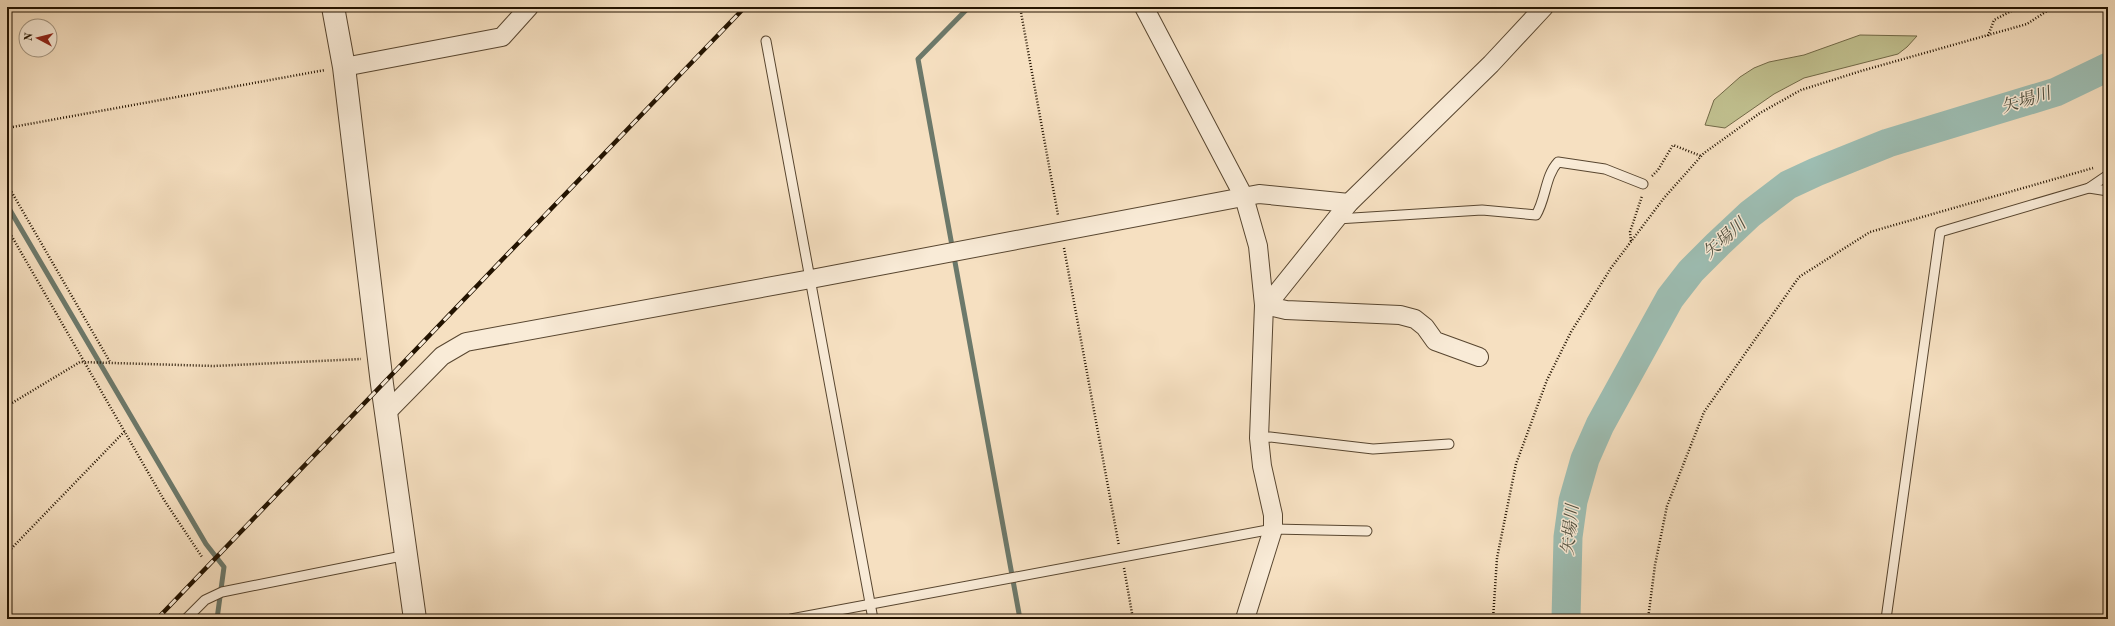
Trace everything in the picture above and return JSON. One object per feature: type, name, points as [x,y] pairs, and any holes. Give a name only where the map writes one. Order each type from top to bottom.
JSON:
[{"type":"street","points":[[333,7],[344,67],[380,358],[415,619]]},
{"type":"street","points":[[344,67],[502,37],[529,7]]},
{"type":"street","points":[[1144,7],[1244,197],[1258,246],[1264,305],[1259,438],[1262,466],[1273,515],[1274,530],[1245,619]]},
{"type":"street","points":[[1264,305],[1276,294],[1349,203],[1491,64],[1544,7]]},
{"type":"street","points":[[387,412],[442,356],[466,342],[811,279],[1259,194],[1349,203]]},
{"type":"street","points":[[1264,305],[1286,310],[1400,315],[1415,319],[1425,327],[1435,341],[1479,358]]},
{"type":"lane","points":[[766,40],[873,619]]},
{"type":"lane","points":[[1337,219],[1482,210],[1536,215],[1540,208],[1552,169],[1558,162],[1606,169],[1643,184]]},
{"type":"lane","points":[[1886,619],[1940,232],[2089,188],[2108,174]]},
{"type":"lane","points":[[2089,188],[2108,191]]},
{"type":"lane","points":[[1259,438],[1270,436],[1373,449],[1450,444]]},
{"type":"lane","points":[[791,619],[1274,530],[1367,531]]},
{"type":"lane","points":[[186,619],[205,600],[222,592],[407,555]]},
{"type":"path","points":[[1020,7],[1133,619]]},
{"type":"path","points":[[1988,36],[1994,20],[2018,7]]},
{"type":"path","points":[[1493,619],[1497,558],[1516,464],[1548,380],[1571,332],[1611,268],[1664,198],[1701,156],[1760,113],[1801,90],[1861,71],[2027,24],[2053,7]]},
{"type":"path","points":[[7,128],[344,67]]},
{"type":"path","points":[[1673,145],[1701,156]]},
{"type":"path","points":[[1648,619],[1655,565],[1667,506],[1704,412],[1799,277],[1870,232],[2095,168]]},
{"type":"path","points":[[7,184],[110,362]]},
{"type":"path","points":[[7,228],[164,500],[202,557]]},
{"type":"path","points":[[7,406],[80,362],[214,366],[380,358]]},
{"type":"path","points":[[7,553],[125,431]]},
{"type":"green space","points":[[1860,35],[1917,36],[1898,54],[1804,78],[1774,94],[1725,128],[1705,125],[1714,100],[1740,77],[1754,68],[1769,62],[1804,55]]},
{"type":"waterway","points":[[969,7],[918,59],[1020,619]]},
{"type":"waterway","name":"矢場川","points":[[1566,619],[1568,537],[1573,501],[1585,459],[1600,425],[1670,298],[1691,271],[1750,214],[1788,185],[1888,143],[2056,92],[2108,67]]},
{"type":"waterway","points":[[7,205],[206,544],[224,567],[217,619]]},
{"type":"railway","points":[[157,619],[745,7]]}]
